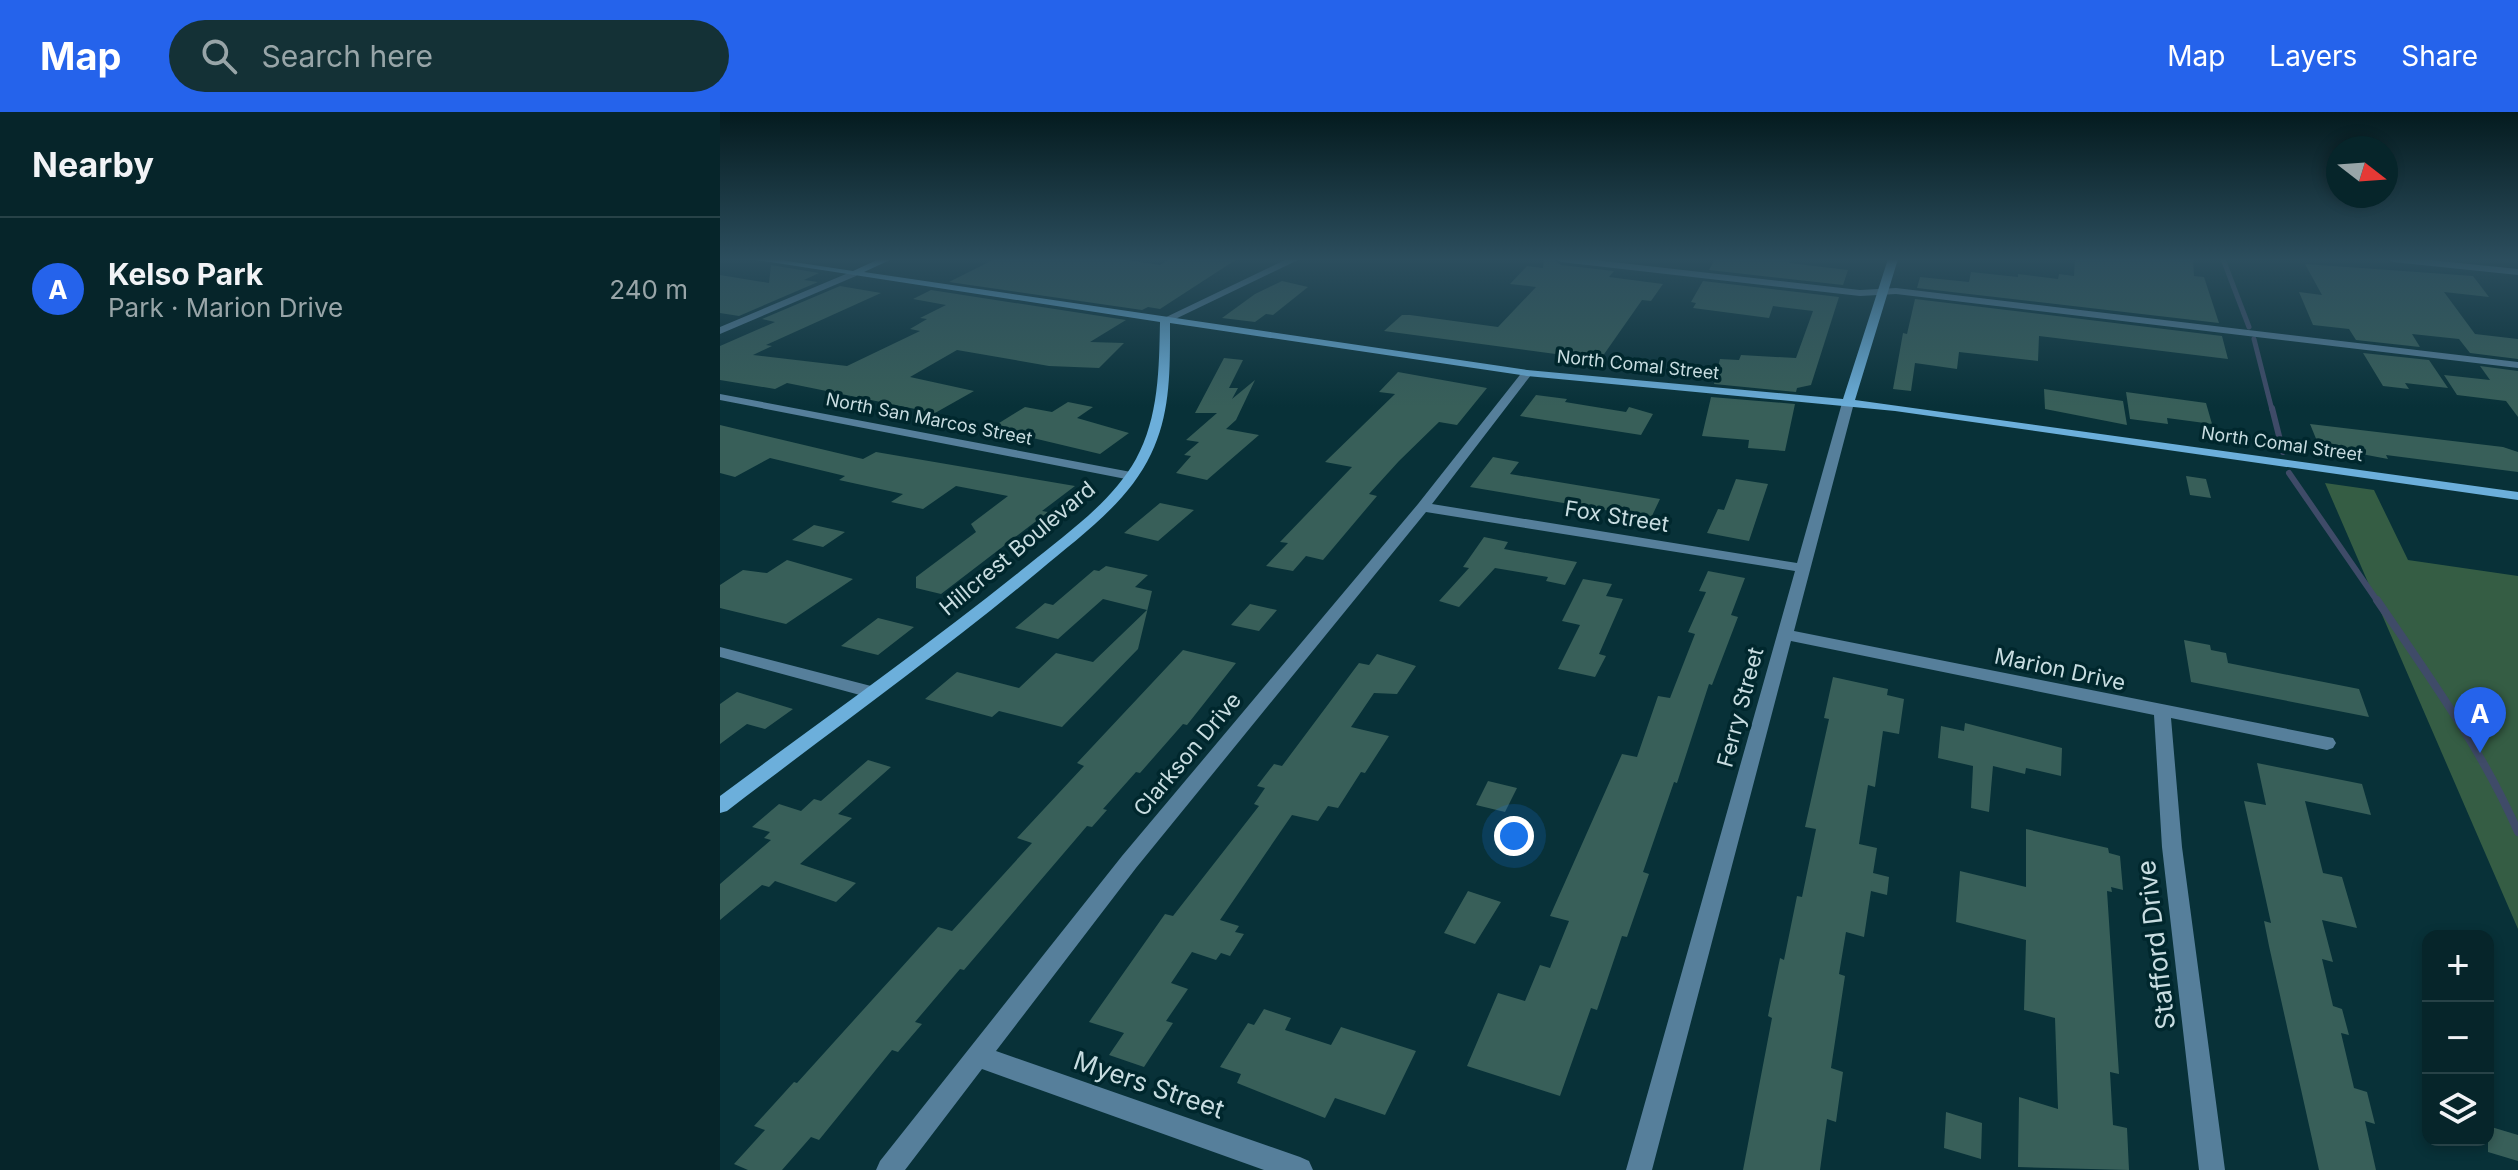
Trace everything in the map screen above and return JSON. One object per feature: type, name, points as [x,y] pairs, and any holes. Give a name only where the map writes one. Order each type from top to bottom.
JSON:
[{"type":"street","points":[[720,331],[773,308]]},
{"type":"street","name":"North Comal Street","points":[[1086,308],[1527,373],[1848,403],[2518,496]]},
{"type":"street","points":[[1165,320],[1190,308]]},
{"type":"street","name":"Ferry Street","points":[[1639,1170],[1876,308]]},
{"type":"street","points":[[2024,308],[2518,365]]},
{"type":"street","name":"Hillcrest Boulevard","points":[[720,806],[1033,569],[1110,499],[1144,456],[1162,398],[1165,320]]},
{"type":"street","name":"Clarkson Drive","points":[[889,1170],[1129,862],[1423,507],[1527,373]]},
{"type":"street","name":"North San Marcos Street","points":[[720,397],[1131,476]]},
{"type":"street","name":"Fox Street","points":[[1423,507],[1803,568]]},
{"type":"street","name":"Marion Drive","points":[[1785,635],[2327,743]]},
{"type":"street","points":[[720,652],[871,692]]},
{"type":"street","name":"Stafford Drive","points":[[2162,712],[2172,847],[2212,1170]]},
{"type":"street","name":"Myers Street","points":[[979,1057],[1300,1170]]},
{"type":"green space","points":[[2325,483],[2374,490],[2408,560],[2518,576],[2518,929]]},
{"type":"building","points":[[720,308],[757,308],[739,316],[720,313]]},
{"type":"building","points":[[787,308],[847,308],[766,345],[772,346],[753,355],[847,366],[920,331],[910,329],[927,319],[920,318],[939,308],[1050,308],[1126,320],[1090,342],[1124,343],[1099,368],[1049,366],[957,350],[910,377],[974,391],[935,413],[787,383],[775,389],[720,380],[720,346],[775,322],[762,319]]},
{"type":"building","points":[[1235,308],[1281,308],[1255,322],[1222,318]]},
{"type":"building","points":[[1516,308],[1636,308],[1600,360],[1384,331],[1402,315],[1498,327]]},
{"type":"building","points":[[1696,308],[1772,308],[1769,318]]},
{"type":"building","points":[[1792,308],[1835,308],[1811,385],[1797,388],[1796,392],[1714,384],[1720,359],[1739,360],[1741,355],[1796,358],[1813,311]]},
{"type":"building","points":[[1913,308],[1993,308],[2222,336],[2228,359],[2039,336],[2038,361],[1959,352],[1957,369],[1915,363],[1911,391],[1893,389],[1903,333],[1907,334]]},
{"type":"building","points":[[2093,308],[2214,308],[2219,323]]},
{"type":"building","points":[[2306,308],[2456,308],[2475,334],[2518,339],[2518,359],[2470,353],[2459,339],[2412,334],[2420,347],[2356,340],[2349,329],[2313,325]]},
{"type":"building","points":[[2363,353],[2429,360],[2448,388],[2405,383],[2409,389],[2383,386]]},
{"type":"building","points":[[1224,358],[1243,360],[1229,388],[1238,388],[1232,399],[1255,380],[1236,420],[1226,429],[1259,435],[1207,480],[1176,473],[1191,456],[1184,455],[1199,442],[1186,440],[1217,413],[1195,413]]},
{"type":"building","points":[[2480,366],[2518,371],[2518,417],[2506,401],[2457,395],[2444,375],[2490,380]]},
{"type":"building","points":[[1398,372],[1487,388],[1457,425],[1439,422],[1399,461],[1369,494],[1377,496],[1323,560],[1306,556],[1293,571],[1266,566],[1288,543],[1280,542],[1352,467],[1325,462],[1395,394],[1379,392]]},
{"type":"building","points":[[2044,389],[2123,401],[2127,425],[2045,409]]},
{"type":"building","points":[[2126,392],[2206,403],[2212,424],[2167,418],[2168,424],[2130,419]]},
{"type":"building","points":[[1536,395],[1626,412],[1629,407],[1653,414],[1641,435],[1520,416]]},
{"type":"building","points":[[1711,397],[1795,404],[1785,451],[1748,448],[1749,440],[1702,436]]},
{"type":"building","points":[[1068,402],[1093,407],[1077,418],[1129,433],[1100,454],[991,428],[1025,407],[1052,412]]},
{"type":"building","points":[[2310,424],[2503,447],[2518,452],[2518,472],[2386,455],[2388,459],[2319,446]]},
{"type":"building","points":[[720,425],[863,459],[876,452],[1075,486],[1042,511],[1048,512],[941,594],[916,588],[916,577],[976,532],[971,524],[1008,496],[956,486],[923,509],[891,502],[903,494],[839,480],[845,476],[770,458],[735,477],[720,473]]},
{"type":"building","points":[[1493,457],[1519,462],[1510,474],[1660,499],[1651,518],[1470,487]]},
{"type":"building","points":[[2186,476],[2206,479],[2211,498],[2190,495]]},
{"type":"building","points":[[1736,479],[1768,484],[1749,541],[1707,533],[1718,509],[1724,510]]},
{"type":"building","points":[[1160,503],[1194,510],[1158,541],[1124,533]]},
{"type":"building","points":[[814,525],[845,532],[823,547],[792,540]]},
{"type":"building","points":[[1484,537],[1508,542],[1504,549],[1577,562],[1565,585],[1546,581],[1548,577],[1495,568],[1459,607],[1439,601],[1469,568],[1463,567]]},
{"type":"building","points":[[787,560],[853,579],[786,624],[720,608],[720,585],[743,570],[767,573]]},
{"type":"building","points":[[1106,566],[1148,575],[1135,587],[1152,591],[1138,649],[1062,727],[999,711],[992,717],[925,699],[957,672],[1019,688],[1056,653],[1093,662],[1147,610],[1103,599],[1058,639],[1015,628],[1045,603],[1053,605],[1094,570],[1099,571]]},
{"type":"building","points":[[1708,571],[1745,578],[1731,615],[1738,617],[1712,685],[1709,684],[1677,783],[1674,782],[1643,872],[1649,874],[1627,937],[1622,936],[1597,1010],[1591,1008],[1560,1096],[1467,1066],[1498,993],[1525,1001],[1540,965],[1550,968],[1569,921],[1550,916],[1622,754],[1637,757],[1658,696],[1670,698],[1695,634],[1688,632],[1706,592],[1699,591]]},
{"type":"building","points":[[1583,579],[1612,584],[1606,596],[1623,599],[1599,654],[1606,656],[1595,677],[1558,669],[1580,625],[1562,621]]},
{"type":"building","points":[[1250,604],[1277,610],[1259,631],[1231,625]]},
{"type":"building","points":[[878,618],[914,627],[878,655],[841,646]]},
{"type":"building","points":[[2184,640],[2210,645],[2211,650],[2226,653],[2228,663],[2359,689],[2369,717],[2191,682]]},
{"type":"building","points":[[1183,650],[1236,663],[1187,725],[1183,724],[1140,773],[1136,772],[1103,809],[1107,810],[1092,827],[1087,826],[964,970],[960,969],[915,1022],[922,1024],[898,1052],[892,1050],[819,1140],[811,1137],[782,1170],[748,1170],[734,1164],[765,1130],[754,1126],[794,1082],[797,1083],[938,927],[952,931],[1032,843],[1017,838],[1084,766],[1077,763]]},
{"type":"building","points":[[1377,654],[1416,666],[1397,694],[1374,693],[1351,727],[1389,736],[1365,773],[1361,772],[1338,808],[1328,806],[1318,821],[1292,815],[1220,920],[1239,926],[1235,932],[1244,934],[1230,956],[1221,953],[1216,960],[1192,952],[1171,983],[1188,989],[1166,1021],[1173,1023],[1144,1067],[1109,1055],[1124,1033],[1089,1022],[1165,914],[1173,916],[1259,806],[1254,804],[1265,788],[1257,786],[1274,764],[1282,766],[1359,663],[1369,665]]},
{"type":"building","points":[[1833,677],[1888,689],[1887,695],[1904,699],[1899,734],[1883,731],[1875,787],[1868,785],[1859,844],[1877,848],[1873,873],[1889,877],[1887,895],[1871,891],[1864,937],[1846,932],[1839,974],[1845,976],[1831,1068],[1843,1072],[1836,1122],[1827,1119],[1820,1170],[1743,1170],[1772,1018],[1768,1016],[1780,958],[1784,960],[1797,896],[1802,897],[1816,829],[1805,827],[1829,719],[1824,718]]},
{"type":"building","points":[[737,692],[793,709],[765,729],[747,724],[720,744],[720,704]]},
{"type":"building","points":[[1965,723],[2062,748],[2061,776],[2026,768],[2025,774],[1993,766],[1989,812],[1971,808],[1973,766],[1938,758],[1941,726],[1964,731]]},
{"type":"building","points":[[868,760],[891,767],[838,814],[852,818],[800,864],[856,883],[836,902],[775,881],[769,887],[762,885],[720,920],[720,884],[771,840],[764,838],[770,832],[752,827],[779,804],[801,811],[814,799],[821,801]]},
{"type":"building","points":[[2257,763],[2362,784],[2371,815],[2305,801],[2323,873],[2342,877],[2357,928],[2322,920],[2333,962],[2322,959],[2333,1006],[2342,1009],[2349,1035],[2341,1033],[2354,1088],[2367,1092],[2375,1124],[2365,1121],[2376,1170],[2319,1170],[2269,946],[2264,921],[2271,923],[2244,801],[2266,805]]},
{"type":"building","points":[[1488,781],[1517,788],[1505,812],[1476,805]]},
{"type":"building","points":[[2026,829],[2108,848],[2109,853],[2120,856],[2123,890],[2111,887],[2112,892],[2107,891],[2119,1074],[2110,1072],[2113,1125],[2127,1128],[2129,1170],[2018,1167],[2019,1097],[2058,1109],[2055,1018],[2024,1010],[2026,940],[1956,922],[1960,871],[2026,887]]},
{"type":"building","points":[[1468,891],[1501,902],[1475,944],[1444,933]]},
{"type":"building","points":[[1264,1009],[1291,1018],[1285,1030],[1331,1045],[1341,1027],[1416,1051],[1385,1115],[1335,1098],[1325,1118],[1237,1083],[1241,1074],[1220,1067],[1248,1023],[1254,1025]]},
{"type":"building","points":[[1946,1112],[1982,1123],[1981,1159],[1944,1148]]},
{"type":"building","points":[[2494,1128],[2518,1135],[2518,1161],[2488,1152],[2488,1146],[2494,1146]]},
{"type":"waterway","points":[[2242,308],[2249,327]]},
{"type":"waterway","points":[[2254,339],[2272,410]]},
{"type":"waterway","points":[[2272,408],[2283,452]]},
{"type":"waterway","points":[[2289,473],[2378,602]]},
{"type":"waterway","points":[[2377,600],[2471,742],[2518,832]]},
{"type":"place","name":"Kelso Park","points":[[2480,753]]}]
